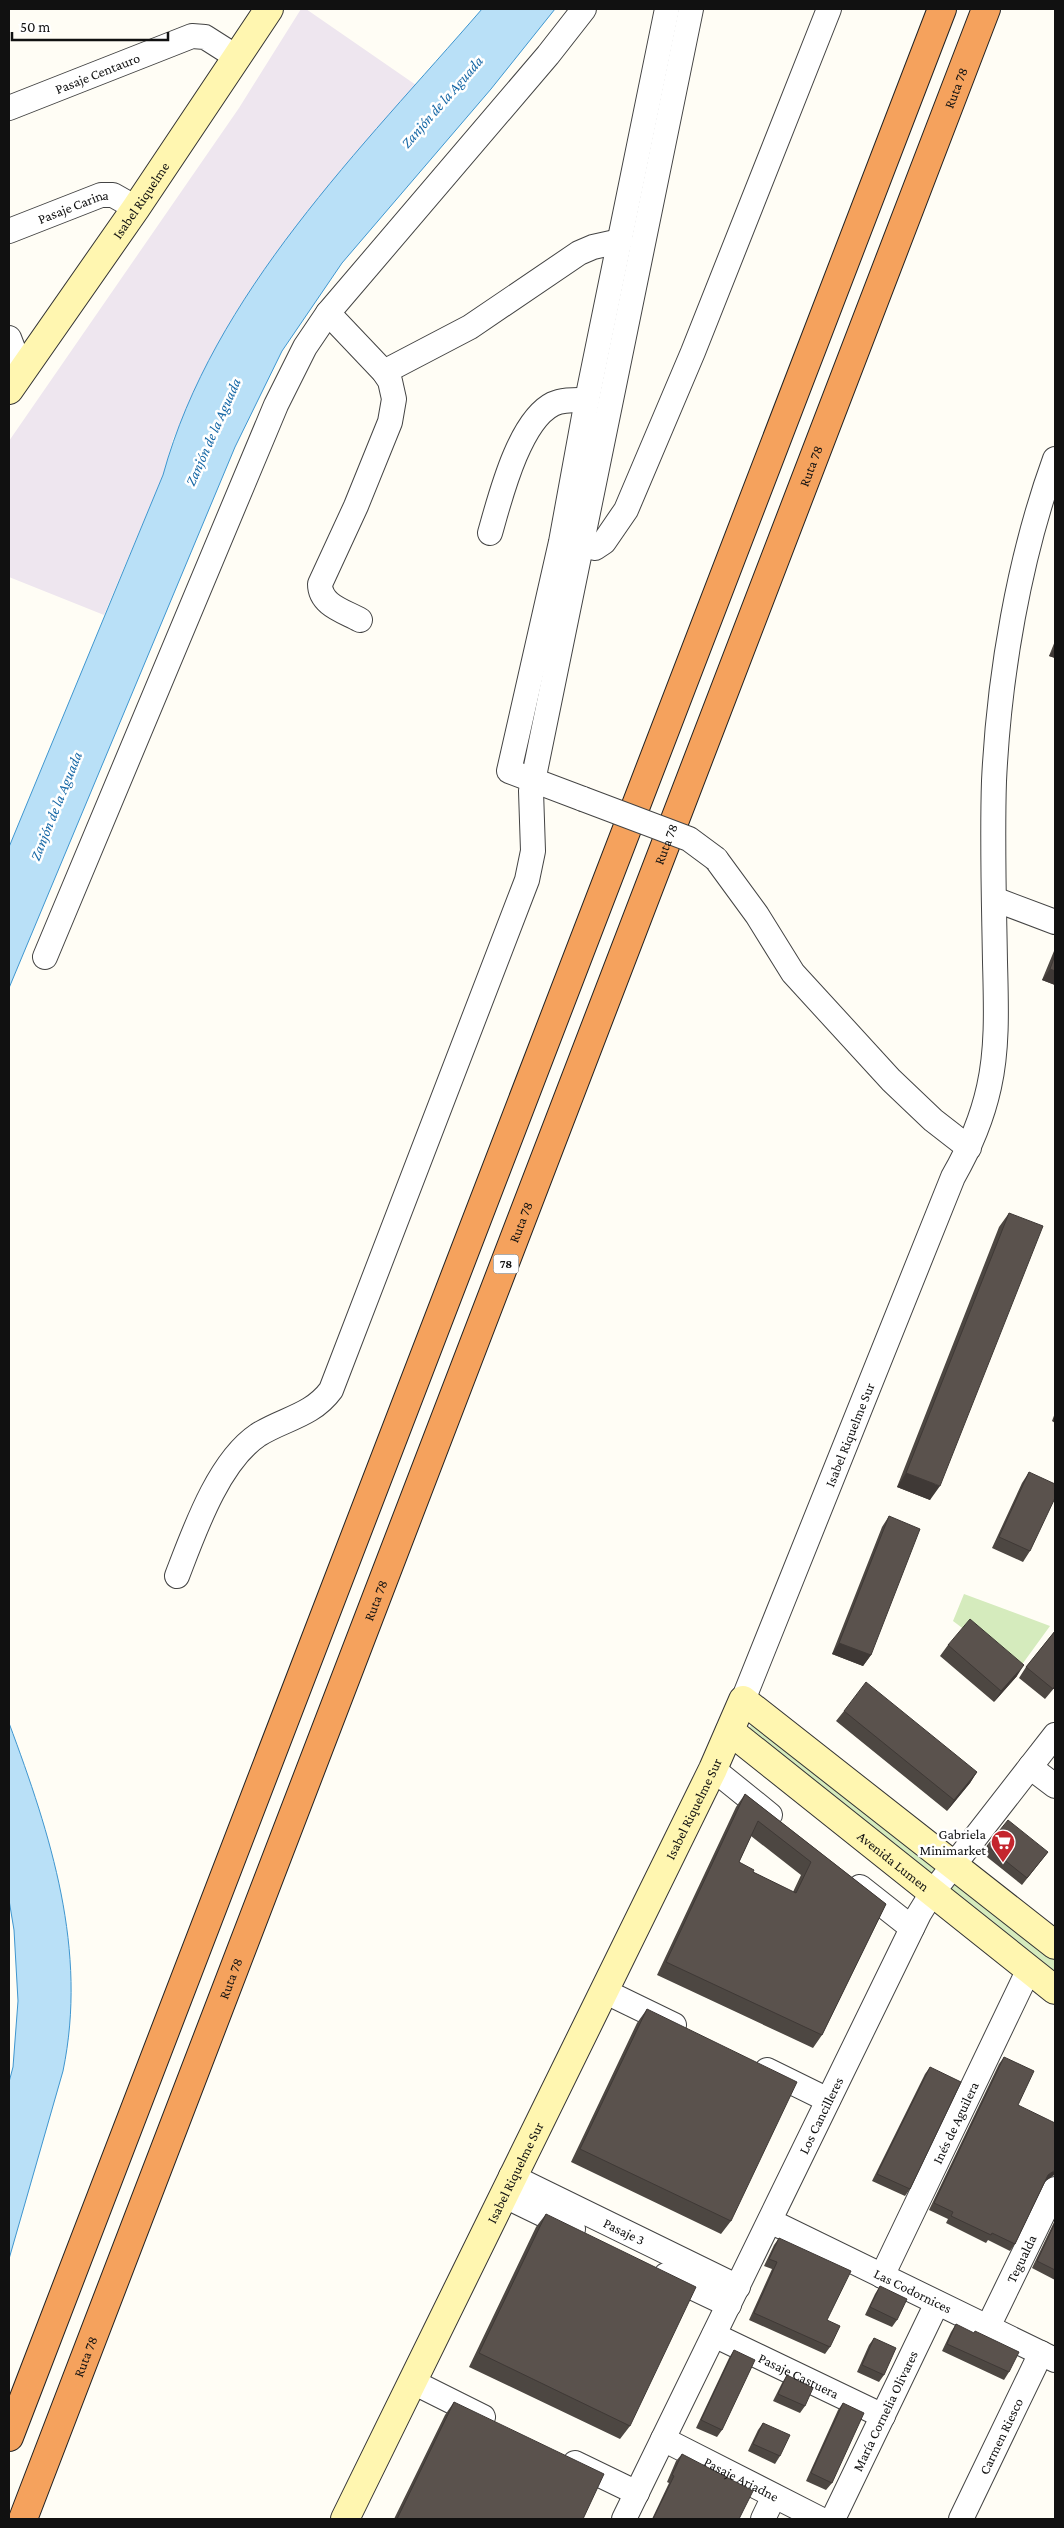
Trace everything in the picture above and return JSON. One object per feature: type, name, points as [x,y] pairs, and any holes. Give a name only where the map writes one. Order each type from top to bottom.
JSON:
[{"type":"highway","points":[[9,2437],[942,9]]},
{"type":"highway","name":"Ruta 78","points":[[23,2519],[986,9]]},
{"type":"street","name":"Isabel Riquelme","points":[[15,381],[136,208],[269,9]]},
{"type":"street","points":[[45,956],[276,405],[305,347],[328,312],[548,55],[584,9]]},
{"type":"street","points":[[667,9],[643,121],[636,217],[620,241],[615,321],[587,400],[571,544],[509,771],[689,839],[716,859],[758,915],[793,973],[891,1080],[934,1120],[969,1148]]},
{"type":"street","points":[[177,1576],[217,1484],[234,1458],[257,1436],[274,1426],[302,1416],[317,1406],[331,1390],[527,880],[533,851],[530,802],[571,544],[636,217],[667,124],[691,9]]},
{"type":"street","points":[[571,544],[595,548],[604,542],[626,510],[693,352],[829,9]]},
{"type":"street","name":"Pasaje Centauro","points":[[9,108],[192,36],[205,37],[238,58]]},
{"type":"street","points":[[643,121],[667,124]]},
{"type":"street","name":"Pasaje Carina","points":[[9,231],[101,195],[112,195],[136,208]]},
{"type":"street","points":[[384,372],[470,328],[579,253],[593,247],[620,241]]},
{"type":"street","points":[[328,312],[384,372],[390,381],[394,399],[390,422],[356,506],[320,584],[320,590],[325,600],[360,620]]},
{"type":"street","points":[[9,338],[15,381]]},
{"type":"street","points":[[490,533],[512,468],[531,424],[543,410],[554,403],[574,399],[587,400]]},
{"type":"street","name":"Isabel Riquelme Sur","points":[[345,2519],[411,2381],[713,1769],[743,1700],[953,1178],[969,1148],[991,1076],[996,1005],[994,782],[1001,699],[1008,645],[1032,535],[1051,486],[1055,459]]},
{"type":"street","points":[[994,900],[1055,922]]},
{"type":"street","points":[[743,1700],[1055,1946]]},
{"type":"street","name":"Avenida Lumen","points":[[730,1731],[1055,1990]]},
{"type":"street","name":"Los Cancilleres","points":[[624,2519],[912,1928],[932,1893],[1055,1735]]},
{"type":"street","points":[[1030,1767],[1055,1786]]},
{"type":"street","points":[[713,1769],[790,1831]]},
{"type":"street","points":[[843,1874],[912,1928]]},
{"type":"street","name":"Inés de Aguilera","points":[[882,2276],[1029,1970]]},
{"type":"street","points":[[604,1991],[696,2036]]},
{"type":"street","points":[[750,2062],[828,2100]]},
{"type":"street","points":[[507,2186],[733,2296]]},
{"type":"street","name":"Tegualda","points":[[988,2327],[1055,2190]]},
{"type":"street","name":"Las Codornices","points":[[770,2222],[1048,2356]]},
{"type":"street","name":"María Cornelia Olivares","points":[[833,2519],[937,2303]]},
{"type":"street","name":"Pasaje Castuera","points":[[714,2335],[883,2416]]},
{"type":"street","name":"Carmen Riesco","points":[[961,2519],[1048,2356]]},
{"type":"street","points":[[411,2381],[506,2428]]},
{"type":"street","name":"Pasaje Ariadne","points":[[663,2439],[820,2519]]},
{"type":"street","points":[[559,2454],[637,2493]]},
{"type":"street","points":[[763,2519],[774,2496]]},
{"type":"shaded area","points":[[301,9],[306,9],[416,85],[317,200],[284,242],[234,315],[173,439],[163,475],[104,615],[9,577],[9,441],[239,108]]},
{"type":"green space","points":[[964,1594],[1050,1626],[1018,1670],[953,1621]]},
{"type":"green space","points":[[755,1717],[943,1867],[930,1883],[746,1734]]},
{"type":"green space","points":[[956,1879],[1055,1958],[1055,1983],[945,1894]]},
{"type":"water","name":"Zanjón de la Aguada","points":[[482,9],[555,9],[491,89],[342,263],[282,351],[235,447],[9,988],[9,847],[163,475],[186,408],[217,345],[254,284],[296,226],[389,115]]},
{"type":"water","points":[[9,1723],[39,1808],[51,1851],[61,1894],[68,1938],[71,1981],[70,2026],[63,2071],[9,2259],[9,2082],[13,2067],[18,2001],[14,1930],[9,1900]]},
{"type":"building","points":[[1055,955],[1055,971],[1050,969]]},
{"type":"building","points":[[1009,1213],[1043,1226],[940,1486],[906,1473]]},
{"type":"building","points":[[1029,1472],[1055,1484],[1055,1498],[1030,1551],[999,1537]]},
{"type":"building","points":[[889,1516],[920,1529],[871,1655],[839,1643]]},
{"type":"building","points":[[970,1619],[1024,1665],[1001,1691],[948,1645]]},
{"type":"building","points":[[1055,1631],[1055,1686],[1053,1689],[1026,1667]]},
{"type":"building","points":[[866,1682],[977,1772],[954,1800],[844,1711]]},
{"type":"building","points":[[745,1794],[886,1904],[822,2035],[666,1962]],"holes":[[[758,1821],[811,1862],[796,1893],[753,1872],[754,1870],[739,1862]]]},
{"type":"building","points":[[1008,1820],[1048,1852],[1027,1878],[987,1846]]},
{"type":"building","points":[[647,2009],[797,2082],[731,2221],[580,2149]]},
{"type":"building","points":[[1004,2057],[1034,2071],[1018,2105],[1055,2123],[1055,2170],[1048,2175],[1015,2244],[951,2216],[953,2212],[934,2203]]},
{"type":"building","points":[[930,2067],[961,2082],[910,2189],[877,2174]]},
{"type":"building","points":[[546,2214],[696,2287],[630,2426],[479,2353]]},
{"type":"building","points":[[1055,2223],[1055,2270],[1037,2261]]},
{"type":"building","points":[[779,2238],[851,2271],[827,2320],[840,2326],[830,2347],[754,2313],[777,2262],[769,2259]]},
{"type":"building","points":[[880,2286],[907,2299],[897,2320],[870,2307]]},
{"type":"building","points":[[956,2324],[1019,2352],[1009,2372],[947,2344]]},
{"type":"building","points":[[874,2338],[896,2348],[884,2375],[862,2365]]},
{"type":"building","points":[[734,2350],[755,2360],[722,2430],[701,2420]]},
{"type":"building","points":[[787,2375],[813,2388],[805,2406],[778,2394]]},
{"type":"building","points":[[454,2402],[604,2474],[583,2519],[397,2519]]},
{"type":"building","points":[[843,2403],[864,2413],[832,2483],[811,2473]]},
{"type":"building","points":[[763,2423],[790,2435],[780,2456],[753,2444]]},
{"type":"building","points":[[682,2454],[753,2491],[739,2519],[653,2519],[674,2476],[672,2475]]},
{"type":"place","name":"Gabriela Minimarket","points":[[1003,1863]]}]
